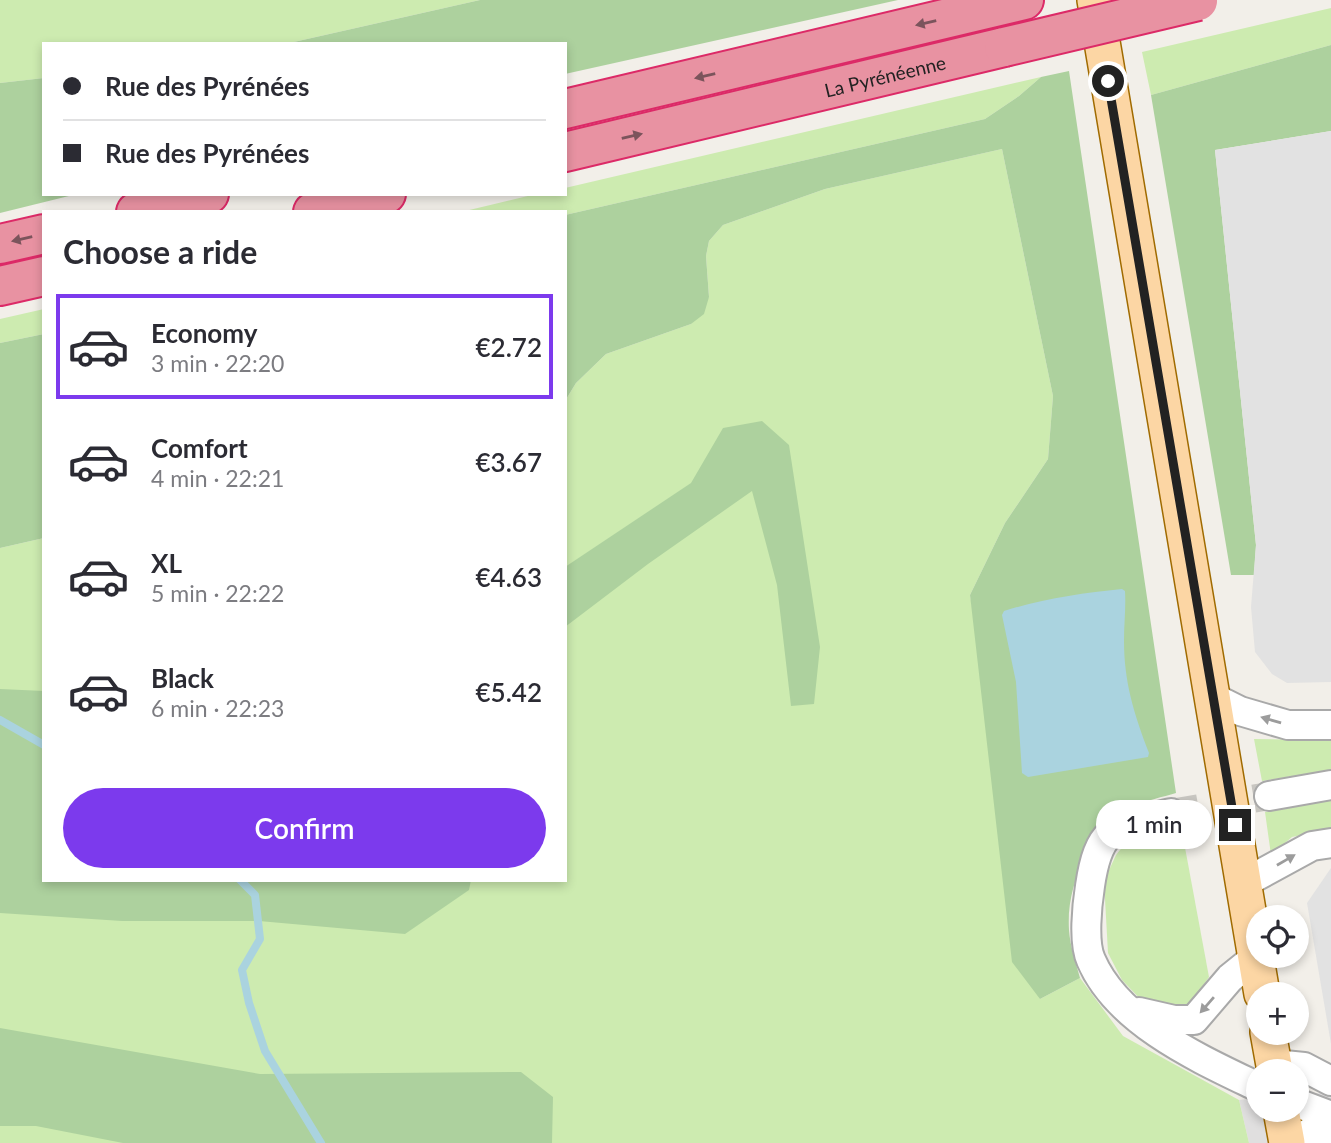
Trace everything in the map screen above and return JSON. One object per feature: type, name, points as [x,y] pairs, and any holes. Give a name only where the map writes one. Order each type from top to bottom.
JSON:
[{"type":"highway","name":"La Pyrénéenne","points":[[567,152],[1201,1]]},
{"type":"highway","points":[[567,109],[1008,4]]},
{"type":"highway","points":[[144,210],[201,196]]},
{"type":"highway","points":[[321,210],[378,196]]},
{"type":"highway","points":[[0,244],[42,234]]},
{"type":"highway","points":[[0,286],[42,276]]},
{"type":"main road","points":[[1095,0],[1248,905]]},
{"type":"main road","points":[[1283,1122],[1287,1143]]},
{"type":"street","points":[[1214,698],[1240,711],[1288,725],[1331,725]]},
{"type":"street","points":[[1269,796],[1331,785]]},
{"type":"street","points":[[1171,813],[1124,824],[1101,841],[1093,865],[1086,913],[1090,958],[1125,1009],[1189,1052],[1246,1061]]},
{"type":"street","points":[[1244,883],[1312,846],[1331,843]]},
{"type":"street","points":[[1125,1009],[1174,1020],[1194,1020],[1230,978],[1246,965]]},
{"type":"street","points":[[1309,1070],[1331,1082]]},
{"type":"street","points":[[1309,1108],[1331,1116]]},
{"type":"street","points":[[1296,1143],[1310,1132],[1331,1129]]},
{"type":"shaded area","points":[[1331,131],[1331,682],[1287,683],[1272,674],[1255,652],[1251,607],[1256,545],[1215,150]]},
{"type":"shaded area","points":[[1331,868],[1331,1044],[1309,905],[1307,903]]},
{"type":"shaded area","points":[[1331,1092],[1331,1143],[1249,1143],[1239,1100],[1246,1099],[1246,1122],[1309,1122],[1309,1094]]},
{"type":"green space","points":[[0,0],[480,0],[294,42],[42,42],[42,78],[0,83]]},
{"type":"green space","points":[[480,0],[898,0],[567,74],[567,42],[294,42]]},
{"type":"green space","points":[[1331,8],[1331,45],[1151,95],[1142,52]]},
{"type":"green space","points":[[1331,45],[1331,131],[1215,150],[1256,545],[1254,575],[1231,575],[1151,95]]},
{"type":"green space","points":[[1069,71],[1176,793],[1134,807],[1119,817],[1094,844],[1077,876],[1069,912],[1071,942],[1080,978],[1040,999],[1012,962],[970,595],[1005,523],[1048,459],[1053,396],[1002,149],[825,189],[723,225],[709,241],[706,256],[709,297],[704,314],[691,324],[606,354],[576,383],[567,398],[567,215],[985,119],[1041,77]]},
{"type":"green space","points":[[1041,77],[985,119],[567,215],[567,210],[469,210],[528,196],[567,196],[567,188]]},
{"type":"green space","points":[[42,78],[42,196],[69,196],[0,213],[0,83]]},
{"type":"green space","points":[[1002,149],[1053,396],[1048,459],[1005,523],[970,595],[1040,999],[1080,978],[1123,1036],[1239,1100],[1249,1143],[0,1143],[0,548],[42,538],[42,882],[567,882],[567,398],[576,383],[606,354],[691,324],[709,297],[706,256],[709,241],[723,225],[825,189]]},
{"type":"green space","points":[[42,309],[42,334],[0,343],[0,319]]},
{"type":"green space","points":[[42,334],[42,538],[0,548],[0,343]]},
{"type":"green space","points":[[762,421],[789,445],[820,647],[814,704],[791,706],[777,585],[752,491],[648,564],[567,625],[567,566],[691,483],[723,428]]},
{"type":"green space","points":[[0,689],[42,691],[42,882],[471,882],[469,890],[405,934],[259,921],[122,921],[0,913]]},
{"type":"green space","points":[[1331,737],[1331,770],[1262,781],[1254,739],[1315,740]]},
{"type":"green space","points":[[1331,800],[1331,829],[1292,837],[1271,855],[1265,812]]},
{"type":"green space","points":[[1181,826],[1209,977],[1191,1003],[1173,1012],[1146,1005],[1122,980],[1108,953],[1104,881],[1116,855],[1124,845],[1144,832]]},
{"type":"green space","points":[[0,1028],[260,1074],[521,1072],[553,1097],[552,1143],[123,1143],[36,1126],[0,1126]]},
{"type":"water","points":[[1122,589],[1125,591],[1124,641],[1128,684],[1148,757],[1028,777],[1022,773],[1016,682],[1002,615],[1004,611],[1062,597]]},
{"type":"waterway","points":[[0,720],[42,744]]},
{"type":"waterway","points":[[242,882],[255,895],[260,939],[242,970],[249,1003],[265,1051],[321,1143]]},
{"type":"tunnel","points":[[1171,813],[1269,796]]},
{"type":"route","points":[[1108,81],[1235,825]]}]
